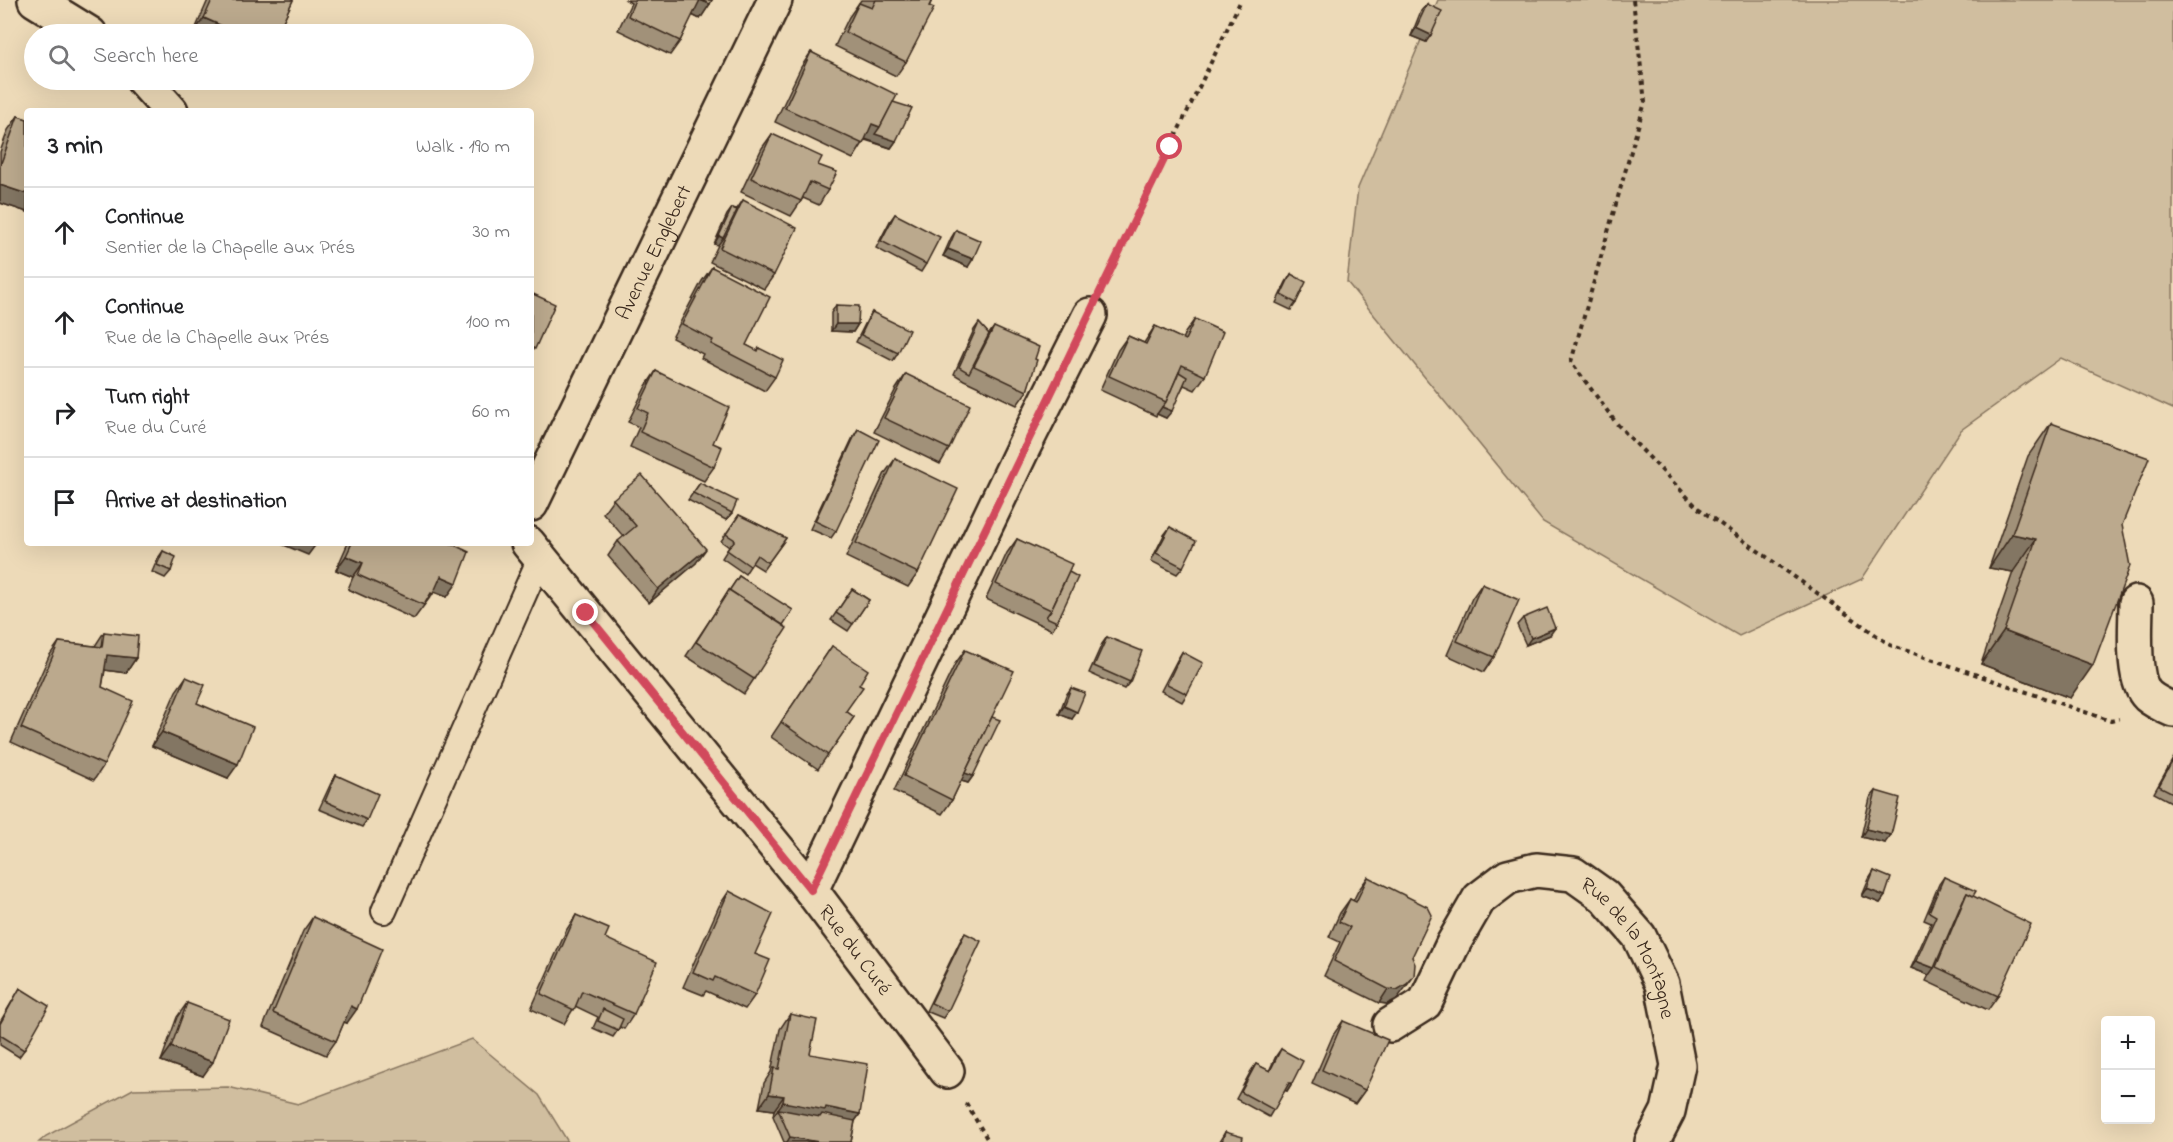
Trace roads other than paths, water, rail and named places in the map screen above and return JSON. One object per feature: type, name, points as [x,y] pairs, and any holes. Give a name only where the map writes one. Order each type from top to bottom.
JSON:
[{"type":"street","points":[[35,0],[74,24]]},
{"type":"street","name":"Avenue Englebert","points":[[534,498],[775,0]]},
{"type":"street","points":[[152,90],[168,108]]},
{"type":"street","points":[[811,890],[1024,446],[1090,315]]},
{"type":"street","name":"Rue du Curé","points":[[535,550],[811,890],[947,1071]]},
{"type":"street","points":[[2136,603],[2136,669],[2146,695],[2168,708]]},
{"type":"street","name":"Rue de la Montagne","points":[[1390,1025],[1425,1003],[1453,944],[1479,899],[1508,877],[1536,870],[1573,874],[1604,896],[1639,936],[1662,984],[1678,1065],[1668,1111],[1652,1142]]},
{"type":"lane","points":[[384,911],[535,550]]}]
